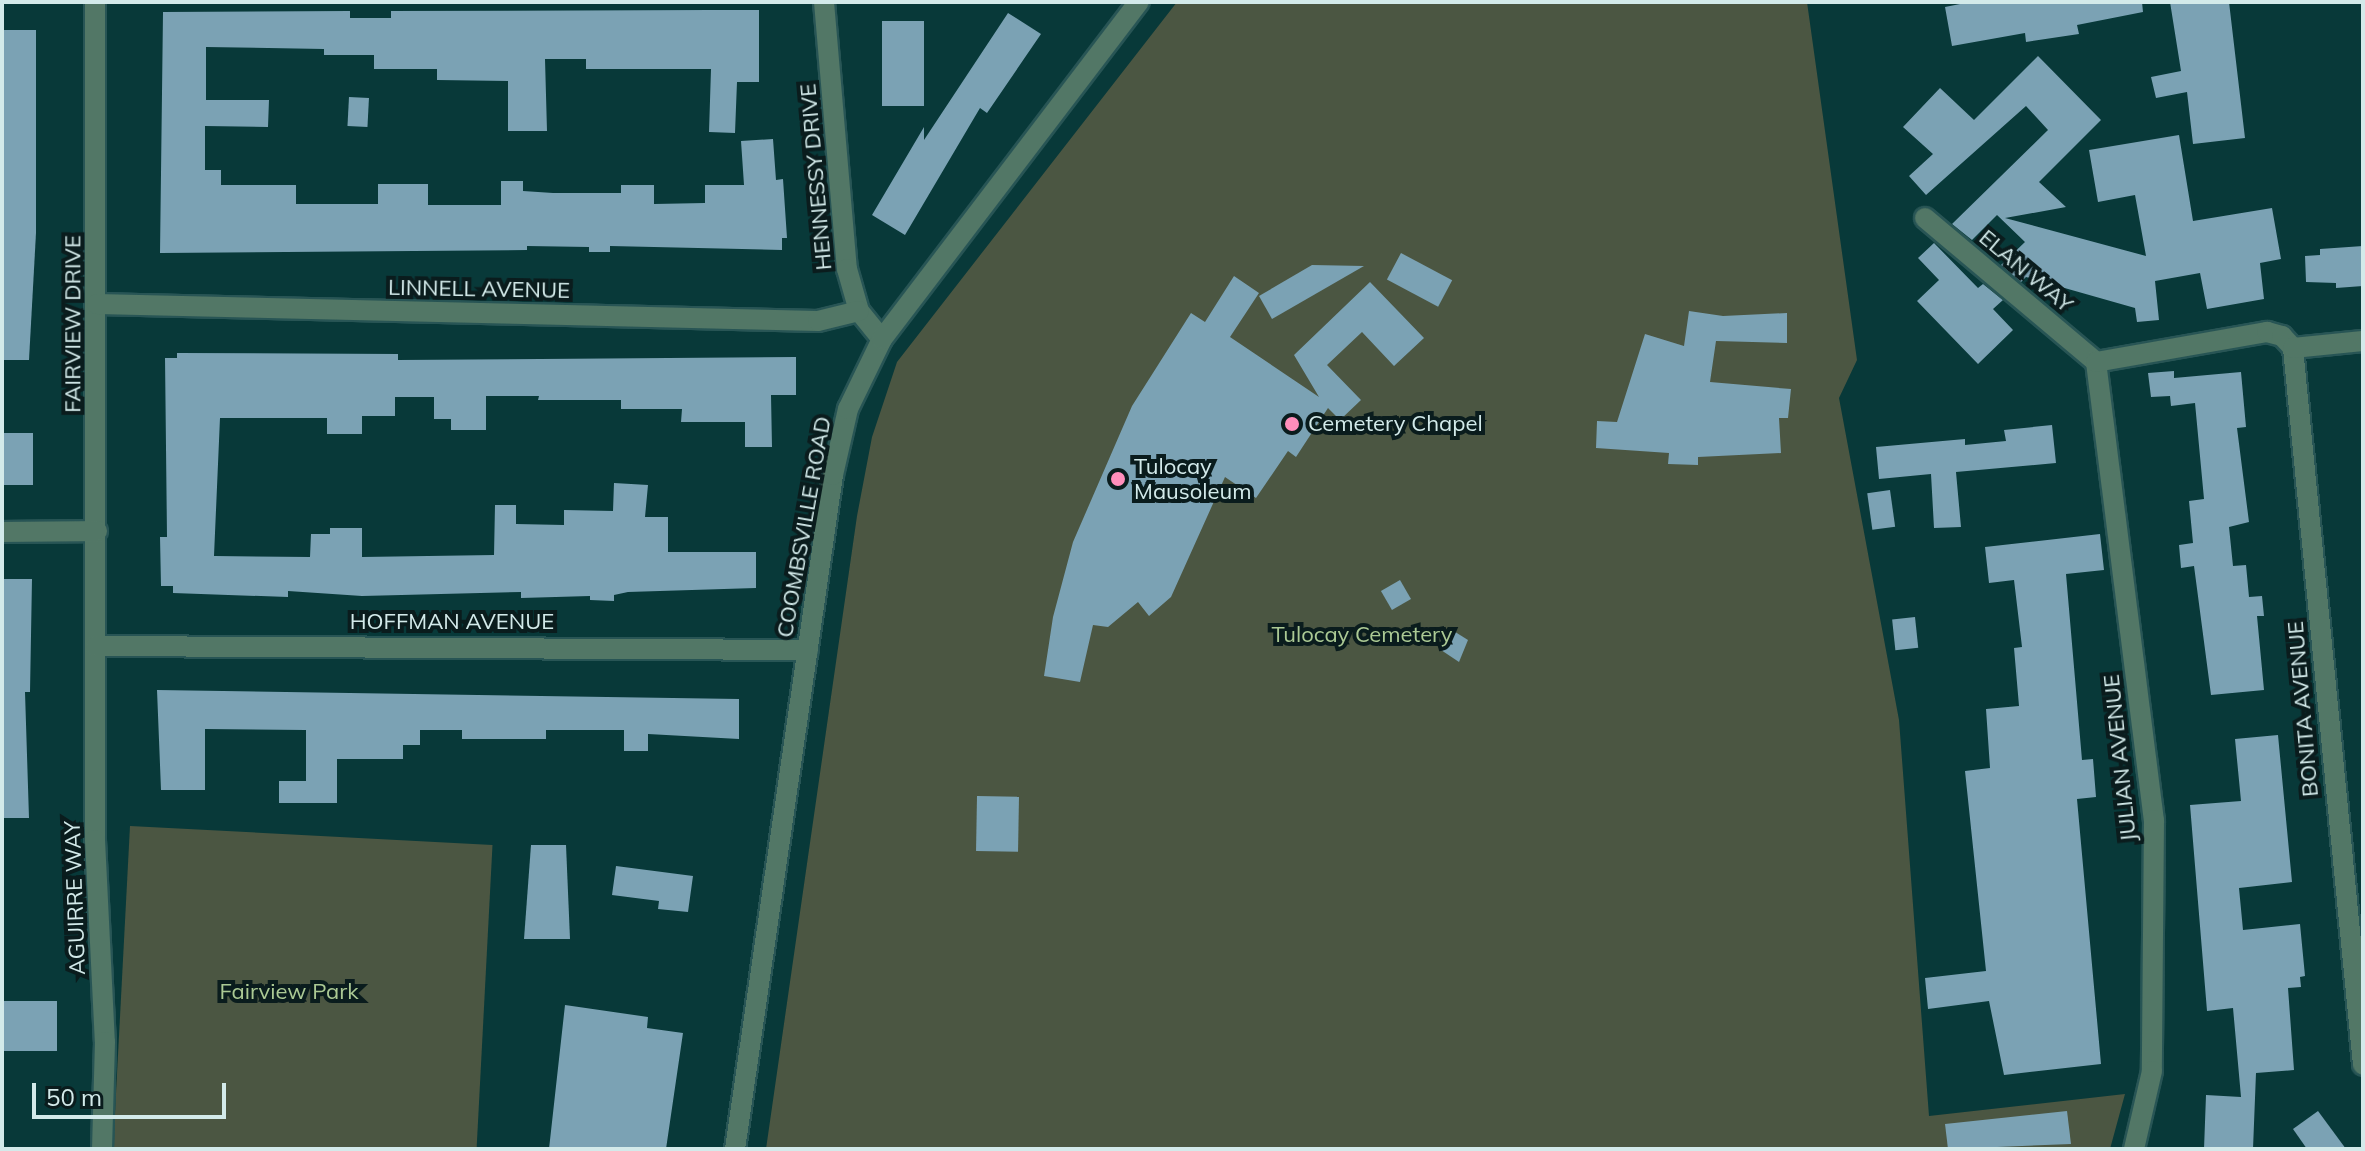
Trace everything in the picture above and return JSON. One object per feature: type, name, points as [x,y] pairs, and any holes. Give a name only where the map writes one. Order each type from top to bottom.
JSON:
[{"type":"street","name":"FAIRVIEW DRIVE","points":[[95,2],[96,646]]},
{"type":"street","name":"HENNESSY DRIVE","points":[[824,2],[847,269],[859,311],[882,339]]},
{"type":"street","name":"COOMBSVILLE ROAD","points":[[735,1149],[808,650],[848,409],[882,339],[1139,2]]},
{"type":"street","name":"ELAN WAY","points":[[1925,218],[2096,362]]},
{"type":"street","name":"LINNELL AVENUE","points":[[97,304],[818,321],[859,311]]},
{"type":"street","points":[[2096,362],[2267,332],[2282,336],[2293,348],[2363,341]]},
{"type":"street","name":"BONITA AVENUE","points":[[2293,348],[2363,1065]]},
{"type":"street","name":"JULIAN AVENUE","points":[[2096,362],[2154,820],[2152,1071],[2134,1149]]},
{"type":"street","points":[[2,532],[97,531]]},
{"type":"street","name":"HOFFMAN AVENUE","points":[[96,646],[808,650]]},
{"type":"street","name":"AGUIRRE WAY","points":[[96,646],[95,840],[105,1042],[102,1149]]},
{"type":"green space","name":"Tulocay Cemetery","points":[[1177,2],[1807,2],[1857,360],[1839,398],[1899,720],[1929,1116],[2125,1094],[2110,1149],[766,1149],[857,516],[872,437],[897,362]]},
{"type":"green space","name":"Fairview Park","points":[[130,826],[493,845],[477,1149],[113,1149]]},
{"type":"building","points":[[1970,2],[2142,2],[2143,12],[2077,25],[2079,34],[2026,42],[2025,33],[1952,46],[1945,7]]},
{"type":"building","points":[[2170,2],[2229,2],[2245,138],[2193,144],[2187,92],[2156,98],[2151,77],[2181,71]]},
{"type":"building","points":[[759,10],[759,82],[737,82],[735,133],[709,132],[711,69],[586,69],[586,59],[545,59],[547,131],[508,131],[508,81],[437,80],[437,69],[374,69],[374,55],[324,55],[324,49],[206,47],[206,100],[269,100],[268,127],[205,126],[205,170],[221,170],[221,185],[296,185],[296,204],[378,204],[378,184],[428,184],[428,205],[501,205],[501,181],[523,181],[523,191],[553,193],[621,193],[621,185],[654,185],[654,204],[705,203],[705,185],[744,185],[741,141],[773,139],[776,180],[783,179],[787,238],[782,238],[782,250],[610,246],[610,252],[589,252],[589,247],[527,246],[527,250],[160,253],[163,12],[350,11],[350,18],[391,18],[391,11]]},
{"type":"building","points":[[1008,13],[1041,34],[987,113],[980,108],[905,235],[872,215],[924,127],[924,140]]},
{"type":"building","points":[[882,21],[924,21],[924,106],[882,106]]},
{"type":"building","points":[[2,30],[36,30],[36,233],[29,360],[2,360]]},
{"type":"building","points":[[2038,56],[2101,120],[2039,182],[2066,207],[2005,218],[2146,256],[2135,195],[2098,202],[2089,150],[2179,135],[2193,221],[2272,208],[2281,259],[2260,263],[2264,299],[2207,309],[2200,273],[2155,281],[2159,320],[2137,322],[2135,308],[2026,277],[2021,282],[2001,265],[2025,242],[1997,215],[1972,240],[1952,224],[2048,130],[2026,106],[1926,195],[1909,176],[1933,154],[1903,127],[1940,88],[1974,120]]},
{"type":"building","points":[[349,97],[369,98],[367,127],[347,126]]},
{"type":"building","points":[[1934,243],[1978,288],[1983,284],[2003,300],[1993,309],[2013,330],[1978,364],[1917,301],[1939,280],[1918,258]]},
{"type":"building","points":[[2363,246],[2363,286],[2336,288],[2336,283],[2306,282],[2305,256],[2320,255],[2320,249]]},
{"type":"building","points":[[1401,253],[1452,280],[1438,307],[1387,279]]},
{"type":"building","points":[[1312,265],[1364,266],[1272,319],[1259,296]]},
{"type":"building","points":[[1234,276],[1259,293],[1230,337],[1319,397],[1294,355],[1370,282],[1424,338],[1394,366],[1362,332],[1327,365],[1361,400],[1340,420],[1328,408],[1296,457],[1288,451],[1256,498],[1225,477],[1171,597],[1149,616],[1138,602],[1108,627],[1093,625],[1080,682],[1044,676],[1053,617],[1073,542],[1132,406],[1191,313],[1205,322]]},
{"type":"building","points":[[1689,311],[1723,316],[1787,313],[1787,343],[1716,341],[1710,382],[1791,389],[1788,418],[1779,418],[1781,453],[1698,457],[1698,465],[1668,464],[1669,453],[1596,448],[1597,421],[1617,422],[1645,334],[1684,346]]},
{"type":"building","points":[[177,353],[398,354],[398,360],[796,357],[796,395],[771,395],[772,447],[745,447],[745,422],[681,422],[682,409],[621,409],[621,400],[538,400],[539,396],[486,396],[486,430],[451,430],[451,419],[434,419],[434,397],[395,397],[395,416],[362,416],[362,434],[327,434],[327,418],[220,418],[214,556],[310,557],[311,534],[330,534],[330,528],[362,528],[362,557],[494,555],[495,505],[516,505],[516,524],[564,525],[564,510],[613,511],[614,483],[648,485],[645,517],[668,517],[668,552],[756,552],[756,588],[628,592],[614,595],[614,601],[590,600],[590,596],[521,598],[521,592],[362,596],[288,591],[288,597],[173,593],[173,586],[161,586],[160,537],[167,537],[165,358],[177,358]]},
{"type":"building","points":[[2174,371],[2174,378],[2241,372],[2246,427],[2237,428],[2249,522],[2229,527],[2233,566],[2246,565],[2249,597],[2262,596],[2264,616],[2257,616],[2264,690],[2211,695],[2194,566],[2181,568],[2179,545],[2193,543],[2189,501],[2204,499],[2195,403],[2171,406],[2170,396],[2151,397],[2148,373]]},
{"type":"building","points":[[2052,425],[2056,463],[1956,472],[1961,527],[1934,528],[1931,474],[1879,479],[1876,447],[1965,439],[1965,445],[2006,441],[2004,430]]},
{"type":"building","points":[[2,433],[33,433],[33,485],[2,485]]},
{"type":"building","points":[[1890,490],[1895,527],[1872,530],[1867,493]]},
{"type":"building","points":[[2100,534],[2104,570],[2066,574],[2082,760],[2093,759],[2096,797],[2077,799],[2101,1064],[2004,1075],[1989,1001],[1928,1009],[1925,978],[1986,971],[1965,771],[1990,768],[1986,709],[2019,706],[2014,648],[2022,647],[2014,580],[1989,583],[1985,547]]},
{"type":"building","points":[[2,579],[32,579],[30,692],[25,692],[29,818],[2,818]]},
{"type":"building","points":[[1400,580],[1411,599],[1392,610],[1381,591]]},
{"type":"building","points":[[1915,617],[1918,648],[1895,650],[1892,619]]},
{"type":"building","points":[[1452,630],[1468,640],[1459,662],[1441,650]]},
{"type":"building","points":[[157,690],[739,699],[739,739],[648,734],[648,751],[624,751],[624,730],[546,730],[546,739],[462,739],[462,730],[420,730],[420,745],[403,745],[403,759],[337,759],[337,803],[279,803],[279,781],[306,781],[306,730],[205,729],[205,790],[161,790]]},
{"type":"building","points":[[2278,735],[2292,882],[2239,888],[2243,930],[2300,924],[2305,976],[2300,977],[2301,987],[2288,988],[2294,1070],[2256,1073],[2253,1149],[2204,1149],[2206,1095],[2241,1097],[2233,1008],[2207,1011],[2190,805],[2241,801],[2235,739]]},
{"type":"building","points":[[977,796],[1019,797],[1018,852],[976,851]]},
{"type":"building","points":[[531,845],[566,845],[570,939],[524,939]]},
{"type":"building","points":[[616,866],[693,876],[688,912],[658,909],[659,901],[612,895]]},
{"type":"building","points":[[2,1001],[57,1001],[57,1051],[2,1051]]},
{"type":"building","points":[[565,1005],[648,1017],[647,1028],[683,1033],[666,1149],[549,1149]]},
{"type":"building","points":[[2067,1111],[2071,1144],[1948,1149],[1945,1124]]},
{"type":"building","points":[[2318,1111],[2346,1149],[2307,1149],[2293,1129]]},
{"type":"place","name":"Cemetery Chapel","points":[[1292,424]]},
{"type":"place","name":"Tulocay Mausoleum","points":[[1118,479]]}]
